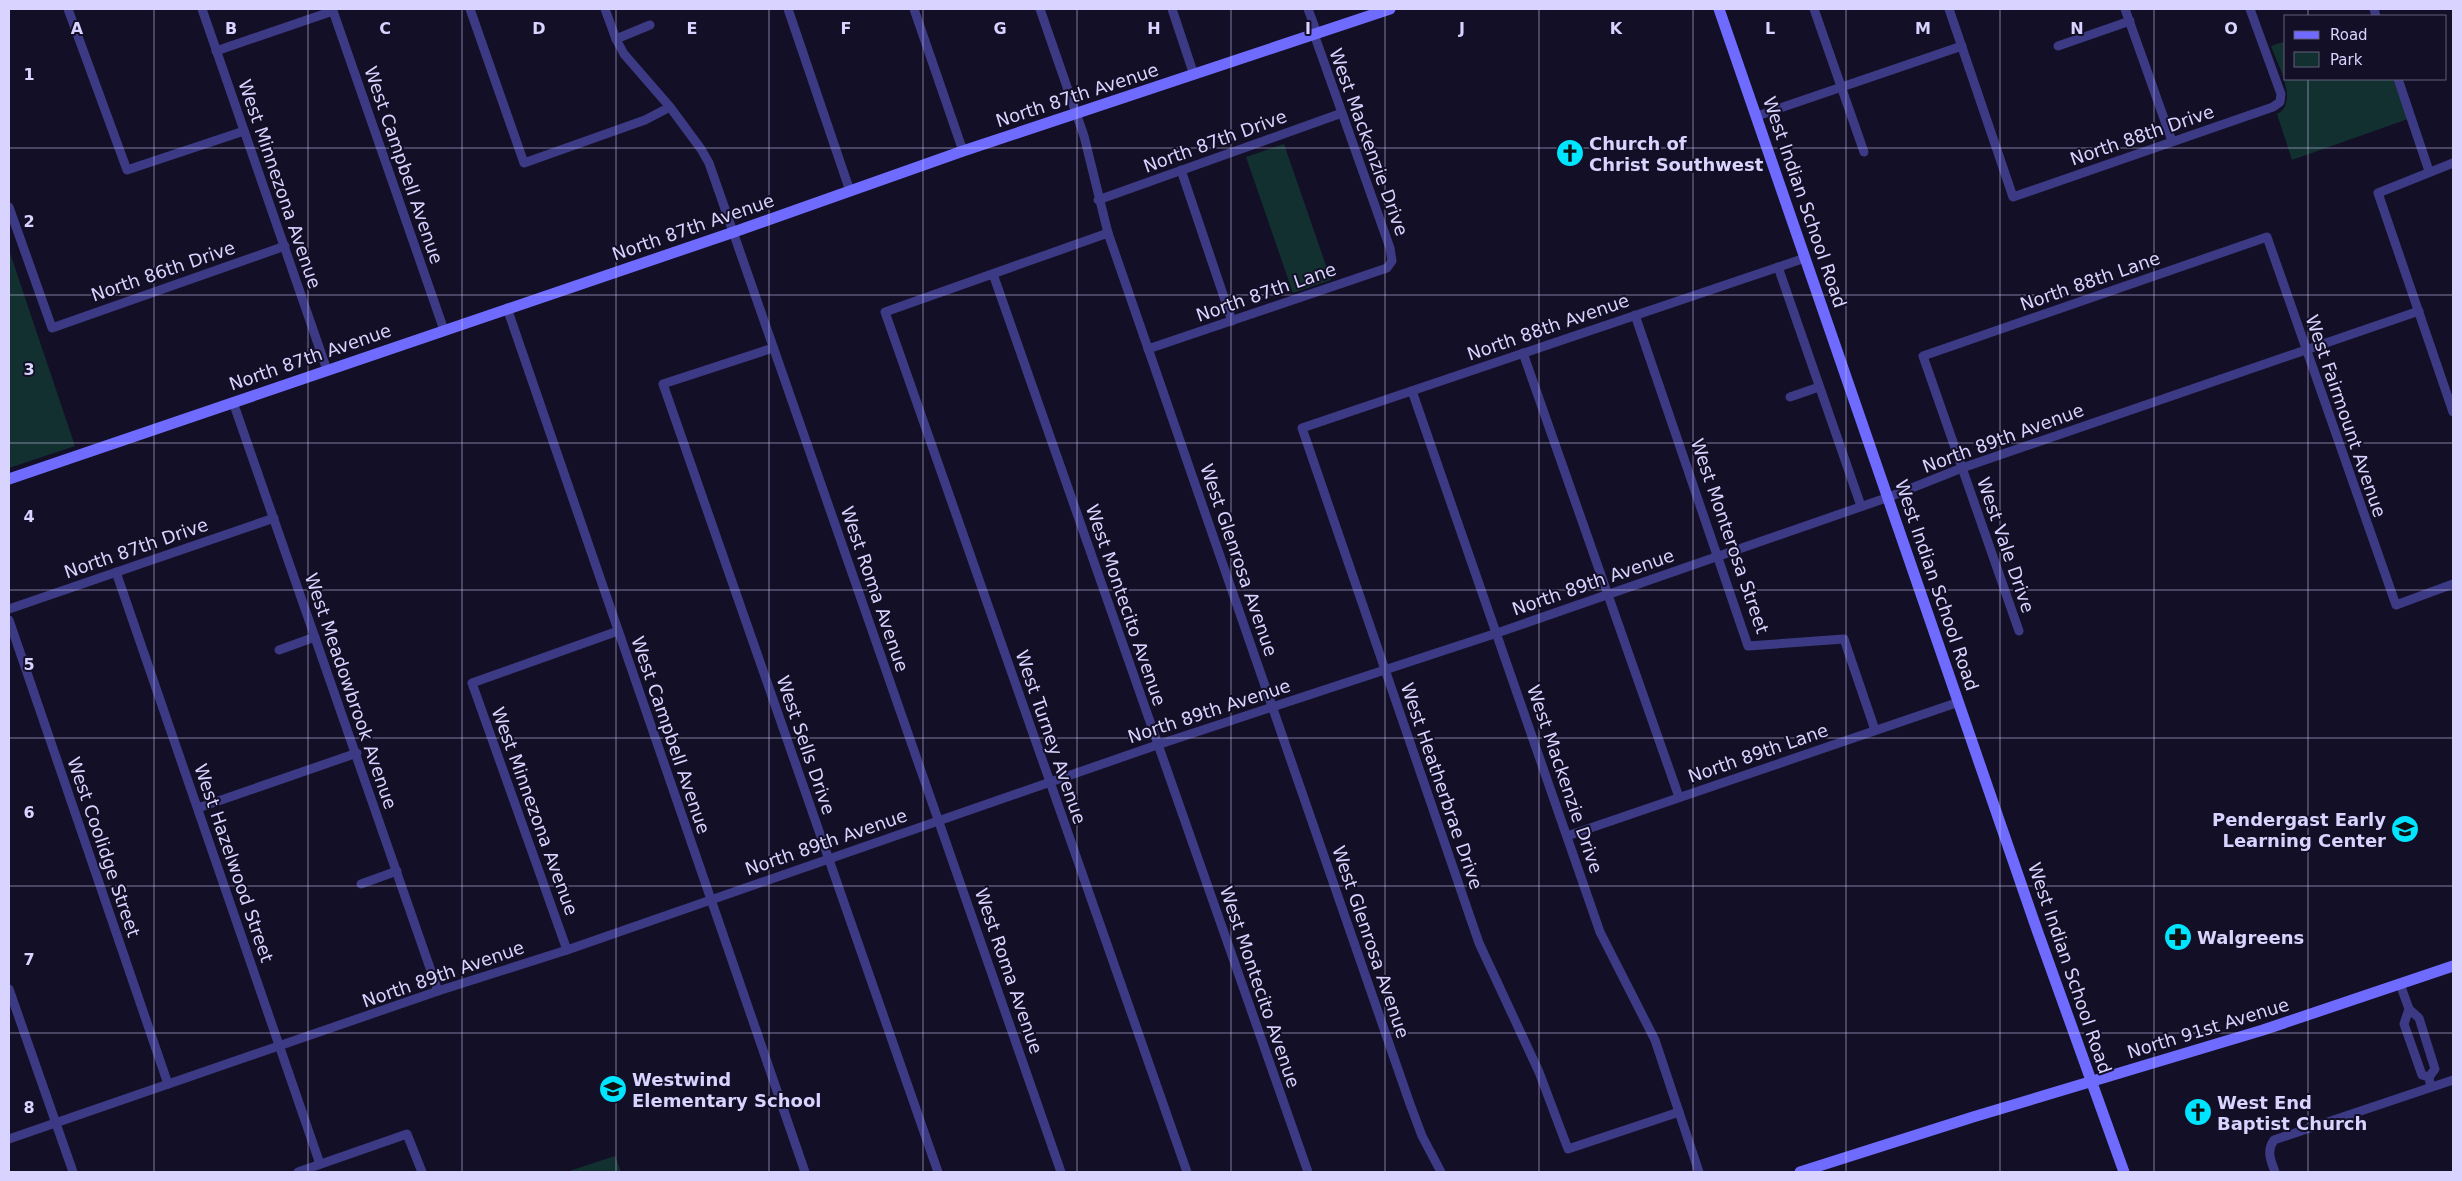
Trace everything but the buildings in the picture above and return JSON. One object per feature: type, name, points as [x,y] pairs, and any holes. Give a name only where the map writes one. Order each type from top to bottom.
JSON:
[{"type":"main road","name":"North 87th Avenue","points":[[9,479],[734,232],[963,151],[1390,9]]},
{"type":"main road","name":"West Indian School Road","points":[[1719,9],[2124,1172]]},
{"type":"main road","name":"North 91st Avenue","points":[[1800,1172],[1973,1117],[2263,1030],[2453,966]]},
{"type":"street","points":[[68,9],[127,170],[244,131]]},
{"type":"street","name":"West Minnezona Avenue","points":[[202,9],[328,370]]},
{"type":"street","points":[[470,9],[524,163],[645,120],[670,107]]},
{"type":"street","name":"West Roma Avenue","points":[[605,9],[616,39],[637,71],[670,107],[709,163],[940,820],[1061,1172]]},
{"type":"street","points":[[788,9],[850,191]]},
{"type":"street","points":[[914,9],[963,151]]},
{"type":"street","name":"West Glenrosa Avenue","points":[[1040,9],[1084,136],[1098,200],[1108,234],[1410,1104],[1422,1136],[1441,1172]]},
{"type":"street","points":[[1172,9],[1194,75]]},
{"type":"street","name":"West Mackenzie Drive","points":[[1308,9],[1342,113],[1390,248],[1392,261]]},
{"type":"street","points":[[1814,9],[1864,152]]},
{"type":"street","points":[[1756,116],[1962,46],[1949,9]]},
{"type":"street","points":[[2125,9],[2172,141]]},
{"type":"street","name":"North 88th Drive","points":[[1962,46],[2013,197],[2273,107],[2280,102],[2281,94],[2250,9]]},
{"type":"street","name":"West Campbell Avenue","points":[[216,51],[333,11],[444,330]]},
{"type":"street","points":[[2058,46],[2130,21]]},
{"type":"street","points":[[616,39],[650,25]]},
{"type":"street","points":[[2398,80],[2429,171]]},
{"type":"street","name":"North 87th Drive","points":[[1098,200],[1342,113]]},
{"type":"street","points":[[2453,163],[2378,193],[2453,412]]},
{"type":"street","points":[[1181,170],[1232,321]]},
{"type":"street","name":"North 86th Drive","points":[[9,207],[52,328],[285,246]]},
{"type":"street","points":[[993,274],[1108,234]]},
{"type":"street","name":"West Fairmount Avenue","points":[[2267,237],[2305,350],[2396,605],[2453,584]]},
{"type":"street","name":"North 88th Lane","points":[[1923,356],[2267,237]]},
{"type":"street","name":"North 88th Avenue","points":[[1302,428],[1805,258]]},
{"type":"street","name":"North 87th Lane","points":[[1148,349],[1388,268],[1392,261]]},
{"type":"street","points":[[1778,267],[1861,506]]},
{"type":"street","name":"West Turney Avenue","points":[[993,274],[885,312],[1186,1172]]},
{"type":"street","name":"West Montecito Avenue","points":[[993,274],[1308,1172]]},
{"type":"street","name":"West Campbell Avenue","points":[[507,308],[805,1172]]},
{"type":"street","name":"North 89th Avenue","points":[[9,1139],[281,1047],[438,991],[567,950],[710,898],[1157,745],[1384,672],[1889,497],[1962,468],[2419,311]]},
{"type":"street","name":"West Monterosa Street","points":[[1635,315],[1719,556],[1748,646],[1844,639],[1875,730]]},
{"type":"street","name":"West Sells Drive","points":[[773,348],[662,384],[938,1172]]},
{"type":"street","points":[[1524,353],[1679,797]]},
{"type":"street","name":"West Vale Drive","points":[[1923,356],[2018,631]]},
{"type":"street","points":[[1790,397],[1819,387]]},
{"type":"street","name":"West Mackenzie Drive","points":[[1412,391],[1600,932],[1654,1040],[1699,1172]]},
{"type":"street","name":"West Meadowbrook Avenue","points":[[233,402],[357,753],[438,991]]},
{"type":"street","name":"West Heatherbrae Drive","points":[[1302,428],[1384,672],[1479,943],[1539,1072],[1568,1149],[1679,1112]]},
{"type":"street","name":"North 87th Drive","points":[[9,609],[274,518]]},
{"type":"street","name":"West Hazelwood Street","points":[[116,572],[320,1164]]},
{"type":"street","name":"West Coolidge Street","points":[[9,620],[168,1084]]},
{"type":"street","name":"West Minnezona Avenue","points":[[567,950],[472,683],[618,631]]},
{"type":"street","points":[[279,650],[315,637]]},
{"type":"street","name":"North 89th Lane","points":[[1567,836],[1959,702]]},
{"type":"street","points":[[198,808],[357,753]]},
{"type":"street","points":[[361,884],[397,871]]},
{"type":"street","points":[[2400,984],[2409,1009],[2419,1018],[2435,1069],[2429,1078]]},
{"type":"street","points":[[9,989],[73,1172]]},
{"type":"street","points":[[2409,1009],[2404,1024],[2422,1075],[2429,1078]]},
{"type":"street","points":[[2429,1078],[2432,1088]]},
{"type":"street","points":[[2276,1172],[2270,1157],[2270,1146],[2274,1140],[2453,1080]]},
{"type":"street","points":[[298,1172],[407,1134],[422,1172]]},
{"type":"green space","points":[[2284,42],[2284,79],[2282,72],[2271,46]]},
{"type":"green space","points":[[2284,80],[2393,80],[2408,119],[2292,160],[2277,114],[2284,108],[2287,101]]},
{"type":"green space","points":[[1284,144],[1331,280],[1293,293],[1246,157]]},
{"type":"green space","points":[[9,250],[75,446],[9,468]]},
{"type":"green space","points":[[615,1156],[621,1172],[566,1172]]},
{"type":"place","name":"Church of Christ Southwest","points":[[1570,153]]},
{"type":"place","name":"Pendergast Early Learning Center","points":[[2405,829]]},
{"type":"place","name":"Walgreens","points":[[2178,937]]},
{"type":"place","name":"Westwind Elementary School","points":[[613,1089]]},
{"type":"place","name":"West End Baptist Church","points":[[2198,1112]]}]
